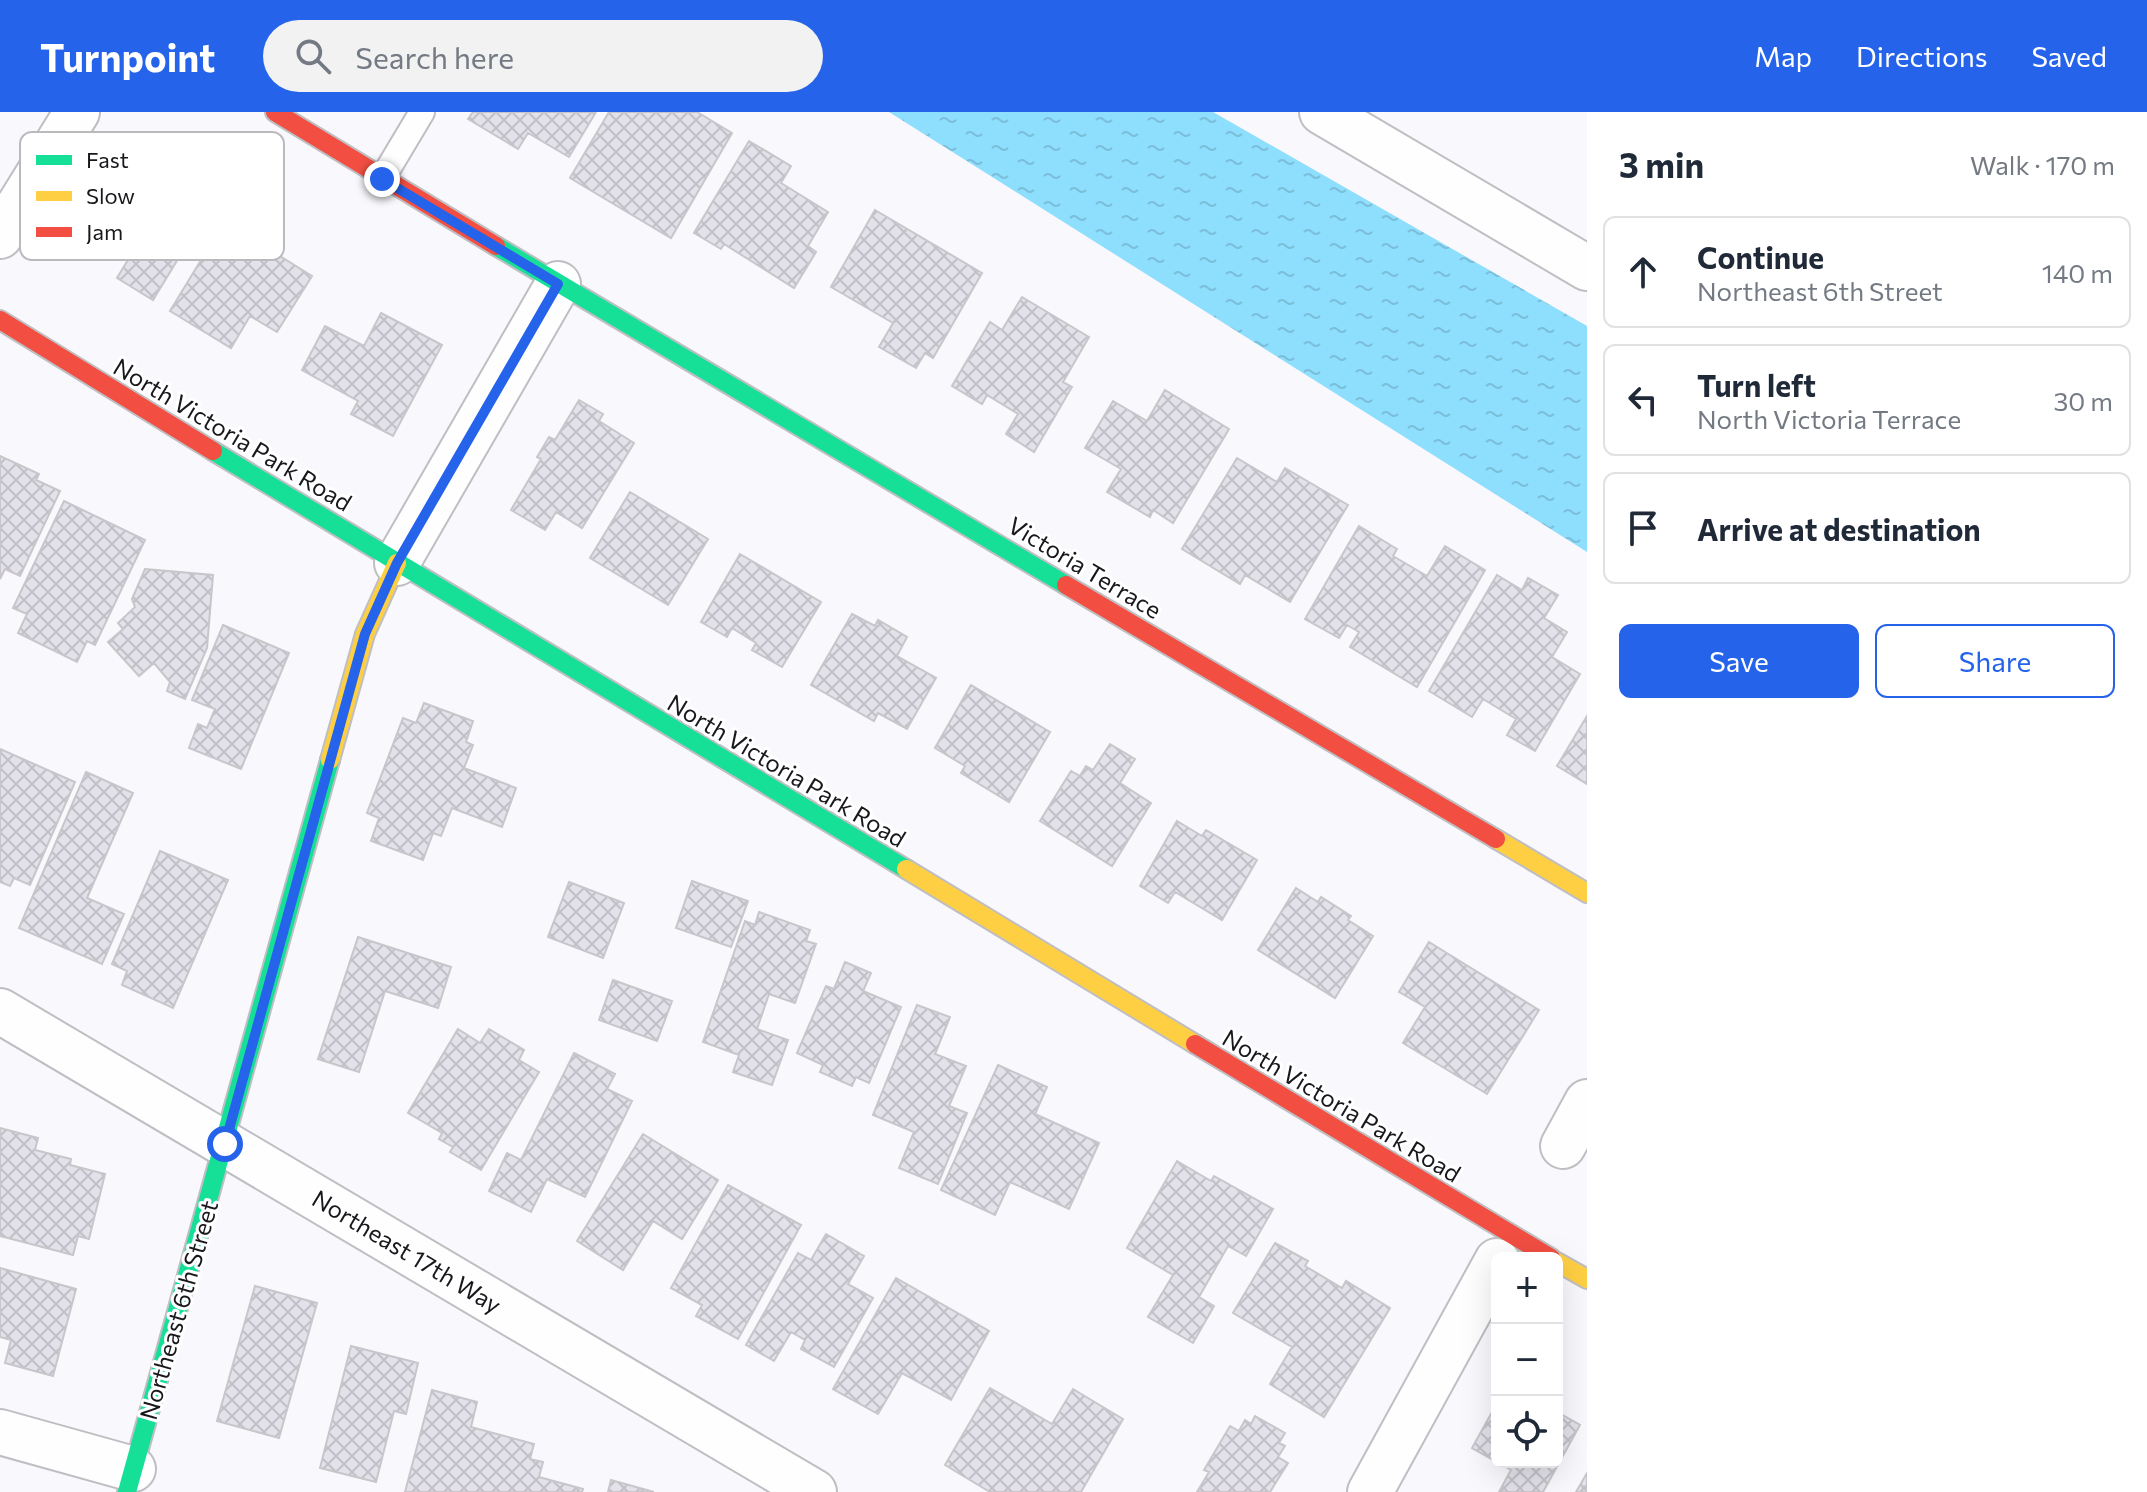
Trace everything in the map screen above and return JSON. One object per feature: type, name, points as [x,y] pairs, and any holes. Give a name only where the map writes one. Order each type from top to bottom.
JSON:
[{"type":"street","points":[[65,132],[77,112]]},
{"type":"street","name":"Victoria Terrace","points":[[275,112],[558,284],[1587,893]]},
{"type":"street","points":[[1322,112],[1587,268]]},
{"type":"street","points":[[0,236],[20,204]]},
{"type":"street","name":"Northeast 6th Street","points":[[130,1481],[365,634],[397,563],[558,284]]},
{"type":"street","name":"North Victoria Park Road","points":[[0,320],[397,563],[1502,1251]]},
{"type":"street","name":"Northeast 17th Way","points":[[0,1011],[225,1144],[755,1475],[814,1492]]},
{"type":"street","points":[[1563,1146],[1587,1102]]},
{"type":"street","points":[[1370,1492],[1502,1251]]},
{"type":"street","points":[[1563,1265],[1587,1279]]},
{"type":"street","points":[[0,1432],[130,1481]]},
{"type":"lane","points":[[382,179],[422,112]]},
{"type":"water","points":[[889,112],[1213,112],[1587,326],[1587,552]]},
{"type":"building","points":[[473,112],[596,112],[569,157],[528,133],[518,149],[468,119]]},
{"type":"building","points":[[609,112],[697,112],[732,133],[671,238],[570,178]]},
{"type":"building","points":[[749,141],[791,166],[781,183],[828,212],[808,246],[816,252],[794,288],[724,244],[721,249],[694,233]]},
{"type":"building","points":[[875,210],[982,273],[933,358],[925,353],[916,368],[879,347],[893,323],[831,287]]},
{"type":"building","points":[[284,259],[312,276],[277,332],[250,316],[231,348],[170,311],[201,260]]},
{"type":"building","points":[[128,260],[177,260],[153,300],[117,278]]},
{"type":"building","points":[[1022,297],[1089,337],[1063,382],[1072,387],[1034,452],[1006,434],[1018,414],[987,395],[982,404],[952,386],[990,322],[1002,330]]},
{"type":"building","points":[[381,313],[442,345],[393,436],[351,414],[358,401],[302,370],[325,326],[364,346]]},
{"type":"building","points":[[1165,390],[1229,429],[1173,523],[1153,510],[1150,517],[1107,492],[1121,469],[1085,448],[1113,401],[1147,421]]},
{"type":"building","points":[[579,400],[603,414],[599,421],[634,443],[582,528],[556,512],[545,530],[511,510],[541,459],[537,457],[549,437],[555,440]]},
{"type":"building","points":[[0,456],[39,474],[36,480],[60,491],[20,576],[5,569],[0,579]]},
{"type":"building","points":[[1237,458],[1277,482],[1285,468],[1348,505],[1290,602],[1245,575],[1240,584],[1182,549]]},
{"type":"building","points":[[630,492],[708,539],[668,605],[590,558]]},
{"type":"building","points":[[64,501],[145,540],[95,645],[87,641],[77,662],[18,633],[27,614],[13,608]]},
{"type":"building","points":[[1359,526],[1397,549],[1393,556],[1427,576],[1445,546],[1485,570],[1417,687],[1350,647],[1359,632],[1347,625],[1339,638],[1305,619]]},
{"type":"building","points":[[740,554],[821,602],[782,667],[752,650],[756,643],[732,628],[727,637],[701,622]]},
{"type":"building","points":[[145,569],[213,575],[207,648],[185,699],[167,691],[170,682],[154,663],[139,676],[108,642],[123,629],[118,623],[135,607],[132,599]]},
{"type":"building","points":[[1497,575],[1522,590],[1528,578],[1558,595],[1544,618],[1567,632],[1552,657],[1580,674],[1535,751],[1507,735],[1516,719],[1483,699],[1472,717],[1429,691]]},
{"type":"building","points":[[852,614],[875,626],[878,620],[907,637],[897,656],[936,678],[907,729],[878,713],[874,721],[811,685]]},
{"type":"building","points":[[223,625],[289,653],[241,769],[189,748],[198,724],[207,728],[215,709],[192,700]]},
{"type":"building","points":[[971,685],[1050,732],[1009,802],[961,773],[965,766],[935,748]]},
{"type":"building","points":[[424,703],[473,721],[466,742],[473,745],[464,768],[516,788],[502,827],[452,808],[441,836],[433,833],[423,860],[371,841],[379,818],[367,813],[403,718],[416,723]]},
{"type":"building","points":[[1587,716],[1587,784],[1557,766]]},
{"type":"building","points":[[1110,744],[1135,759],[1120,783],[1151,803],[1112,866],[1040,821],[1071,771],[1080,776],[1086,766],[1093,770]]},
{"type":"building","points":[[0,749],[75,782],[30,885],[14,878],[10,886],[0,882]]},
{"type":"building","points":[[86,772],[133,793],[87,898],[124,914],[102,964],[19,928]]},
{"type":"building","points":[[1177,821],[1202,836],[1206,830],[1257,860],[1222,920],[1175,892],[1168,903],[1140,886]]},
{"type":"building","points":[[160,851],[228,880],[173,1008],[122,985],[127,971],[112,964]]},
{"type":"building","points":[[692,881],[748,901],[731,947],[676,928]]},
{"type":"building","points":[[569,882],[624,903],[603,958],[548,937]]},
{"type":"building","points":[[1296,888],[1318,902],[1321,897],[1351,916],[1348,920],[1373,936],[1335,998],[1258,950]]},
{"type":"building","points":[[759,912],[810,930],[806,941],[816,944],[795,1003],[769,994],[757,1029],[788,1040],[772,1085],[733,1072],[739,1055],[703,1042],[745,921],[755,925]]},
{"type":"building","points":[[358,937],[451,967],[438,1008],[385,991],[359,1072],[318,1059]]},
{"type":"building","points":[[1429,942],[1539,1010],[1487,1094],[1403,1043],[1425,1007],[1399,992]]},
{"type":"building","points":[[845,962],[871,973],[863,991],[901,1007],[869,1083],[856,1077],[852,1086],[820,1072],[823,1065],[797,1053],[826,986],[834,989]]},
{"type":"building","points":[[613,980],[672,1001],[657,1041],[599,1020]]},
{"type":"building","points":[[917,1005],[950,1017],[935,1054],[966,1066],[949,1106],[967,1113],[938,1184],[899,1168],[914,1132],[873,1115]]},
{"type":"building","points":[[458,1029],[480,1043],[489,1029],[524,1050],[519,1060],[539,1072],[481,1170],[450,1152],[453,1147],[439,1139],[442,1133],[408,1113]]},
{"type":"building","points":[[574,1053],[615,1074],[607,1089],[632,1101],[585,1197],[547,1179],[531,1212],[489,1191],[507,1153],[521,1160]]},
{"type":"building","points":[[998,1065],[1047,1087],[1035,1114],[1099,1143],[1069,1209],[1010,1182],[995,1215],[941,1190]]},
{"type":"building","points":[[0,1128],[38,1138],[35,1150],[71,1159],[70,1165],[105,1174],[89,1239],[78,1236],[73,1255],[0,1236]]},
{"type":"building","points":[[643,1134],[718,1180],[682,1239],[653,1221],[623,1270],[577,1241]]},
{"type":"building","points":[[1177,1161],[1211,1181],[1214,1176],[1273,1209],[1246,1256],[1228,1246],[1199,1297],[1214,1306],[1193,1343],[1148,1317],[1173,1275],[1127,1248]]},
{"type":"building","points":[[728,1185],[801,1225],[738,1339],[696,1316],[702,1305],[671,1288]]},
{"type":"building","points":[[826,1234],[864,1256],[848,1284],[873,1298],[834,1367],[801,1349],[805,1340],[791,1332],[774,1361],[746,1345],[798,1253],[811,1260]]},
{"type":"building","points":[[1275,1243],[1308,1261],[1305,1266],[1342,1288],[1346,1281],[1390,1308],[1324,1417],[1270,1384],[1292,1347],[1233,1313]]},
{"type":"building","points":[[0,1268],[76,1289],[53,1376],[5,1363],[11,1340],[0,1337]]},
{"type":"building","points":[[896,1278],[989,1331],[951,1400],[902,1373],[878,1414],[833,1389]]},
{"type":"building","points":[[255,1286],[317,1303],[279,1438],[217,1421]]},
{"type":"building","points":[[351,1346],[418,1363],[406,1414],[394,1411],[376,1482],[320,1468]]},
{"type":"building","points":[[990,1388],[1052,1424],[1073,1389],[1123,1419],[1081,1492],[990,1492],[945,1465]]},
{"type":"building","points":[[432,1390],[477,1402],[471,1427],[534,1444],[530,1459],[543,1462],[539,1477],[583,1489],[582,1492],[405,1492]]},
{"type":"building","points":[[1491,1414],[1491,1459],[1472,1448]]},
{"type":"building","points":[[1563,1415],[1580,1425],[1563,1456]]},
{"type":"building","points":[[1255,1416],[1285,1433],[1279,1443],[1285,1446],[1278,1457],[1288,1463],[1270,1492],[1197,1492],[1209,1472],[1204,1470],[1230,1426],[1239,1431],[1245,1420],[1251,1424]]},
{"type":"building","points":[[1507,1468],[1556,1468],[1543,1492],[1499,1492],[1511,1470]]},
{"type":"building","points":[[1587,1473],[1587,1492],[1576,1492]]},
{"type":"building","points":[[611,1480],[654,1492],[608,1492]]},
{"type":"traffic: fast","points":[[496,246],[1066,585]]},
{"type":"traffic: fast","points":[[213,451],[906,869]]},
{"type":"traffic: fast","points":[[127,1492],[330,760]]},
{"type":"traffic: slow","points":[[330,760],[365,634],[397,563]]},
{"type":"traffic: slow","points":[[1496,839],[1587,893]]},
{"type":"traffic: slow","points":[[906,869],[1195,1044]]},
{"type":"traffic: slow","points":[[1563,1265],[1587,1279]]},
{"type":"traffic: jam","points":[[275,112],[496,246]]},
{"type":"traffic: jam","points":[[0,320],[213,451]]},
{"type":"traffic: jam","points":[[1066,585],[1496,839]]},
{"type":"traffic: jam","points":[[1195,1044],[1541,1252]]},
{"type":"route","points":[[225,1144],[365,634],[397,563],[558,284],[382,179]]}]
